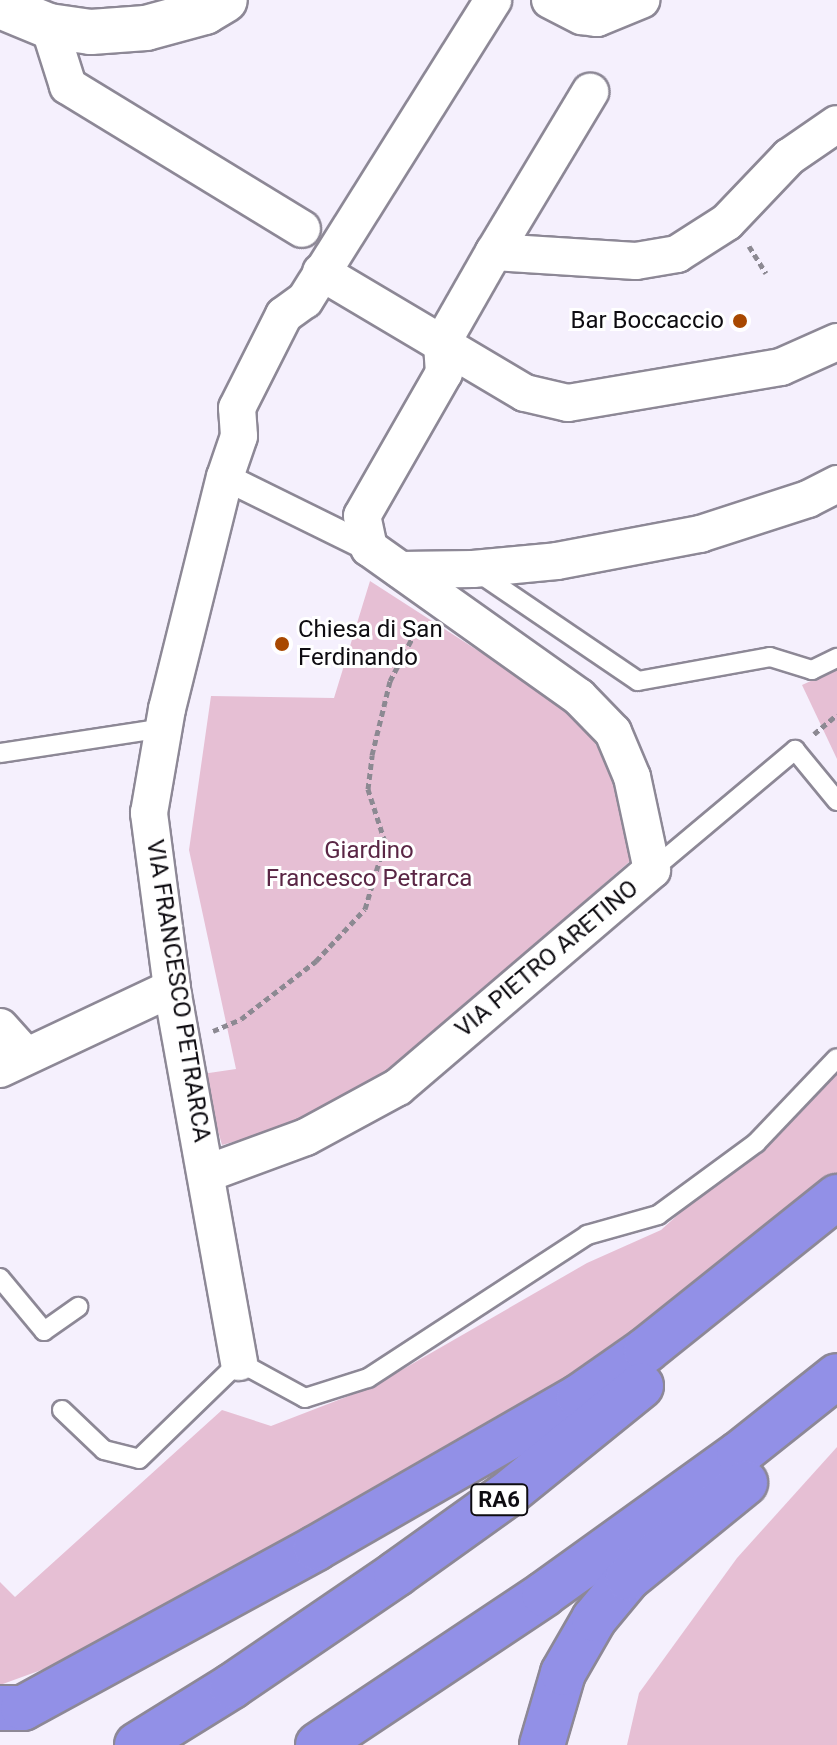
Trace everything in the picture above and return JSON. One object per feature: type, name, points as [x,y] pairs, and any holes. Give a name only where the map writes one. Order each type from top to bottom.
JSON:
[{"type":"highway","points":[[8,1717],[316,1548],[579,1397],[646,1350],[837,1197]]},
{"type":"highway","name":"RA6","points":[[137,1745],[232,1686],[505,1496],[774,1279],[837,1223]]},
{"type":"highway","points":[[318,1745],[557,1585],[739,1454],[837,1376]]},
{"type":"highway","points":[[542,1745],[563,1673],[594,1619],[628,1578],[837,1408]]},
{"type":"main road","points":[[0,6],[49,26],[91,32],[146,28],[205,12],[225,0]]},
{"type":"street","name":"VIA FRANCESCO PETRARCA","points":[[239,1362],[208,1173],[172,988],[149,813],[164,728],[225,477],[239,436],[258,417],[305,327],[313,286],[493,0]]},
{"type":"street","points":[[550,0],[582,16],[597,18],[641,0]]},
{"type":"street","points":[[49,26],[68,86],[302,229]]},
{"type":"street","points":[[369,548],[362,516],[444,373],[442,343],[590,92]]},
{"type":"street","points":[[494,252],[636,261],[677,254],[727,222],[789,157],[837,124]]},
{"type":"street","points":[[313,286],[442,343],[525,393],[568,403],[781,367],[837,342]]},
{"type":"street","points":[[225,477],[369,548]]},
{"type":"street","points":[[401,570],[473,569],[557,561],[700,534],[808,499],[837,484]]},
{"type":"street","name":"VIA PIETRO ARETINO","points":[[208,1173],[306,1137],[398,1087],[652,870],[632,777],[613,732],[579,697],[369,548]]},
{"type":"street","points":[[0,1027],[13,1062],[172,988]]},
{"type":"lane","points":[[473,569],[638,681],[770,657],[812,670],[837,658]]},
{"type":"lane","points":[[0,753],[164,728]]},
{"type":"lane","points":[[652,870],[795,750],[837,801]]},
{"type":"lane","points":[[62,1410],[104,1450],[139,1459],[239,1362],[305,1398],[368,1378],[587,1235],[658,1215],[756,1143],[837,1058]]},
{"type":"lane","points":[[0,1278],[44,1331],[78,1307]]},
{"type":"path","points":[[182,1043],[241,1019],[316,961],[365,909],[385,842],[368,789],[372,755],[390,681],[436,594]]},
{"type":"green space","name":"Giardino Francesco Petrarca","points":[[370,581],[522,679],[583,724],[616,777],[631,835],[629,862],[388,1073],[303,1123],[222,1145],[202,1074],[236,1069],[189,850],[211,696],[334,698]]},
{"type":"green space","points":[[837,669],[837,759],[802,685]]},
{"type":"green space","points":[[837,1071],[837,1180],[622,1356],[88,1653],[0,1685],[0,1582],[15,1597],[222,1410],[271,1426],[372,1387],[587,1263],[661,1230]]},
{"type":"green space","points":[[837,1447],[837,1745],[627,1745],[639,1693],[737,1558]]},
{"type":"place","name":"Bar Boccaccio","points":[[740,321]]},
{"type":"place","name":"Chiesa di San Ferdinando","points":[[282,644]]}]
